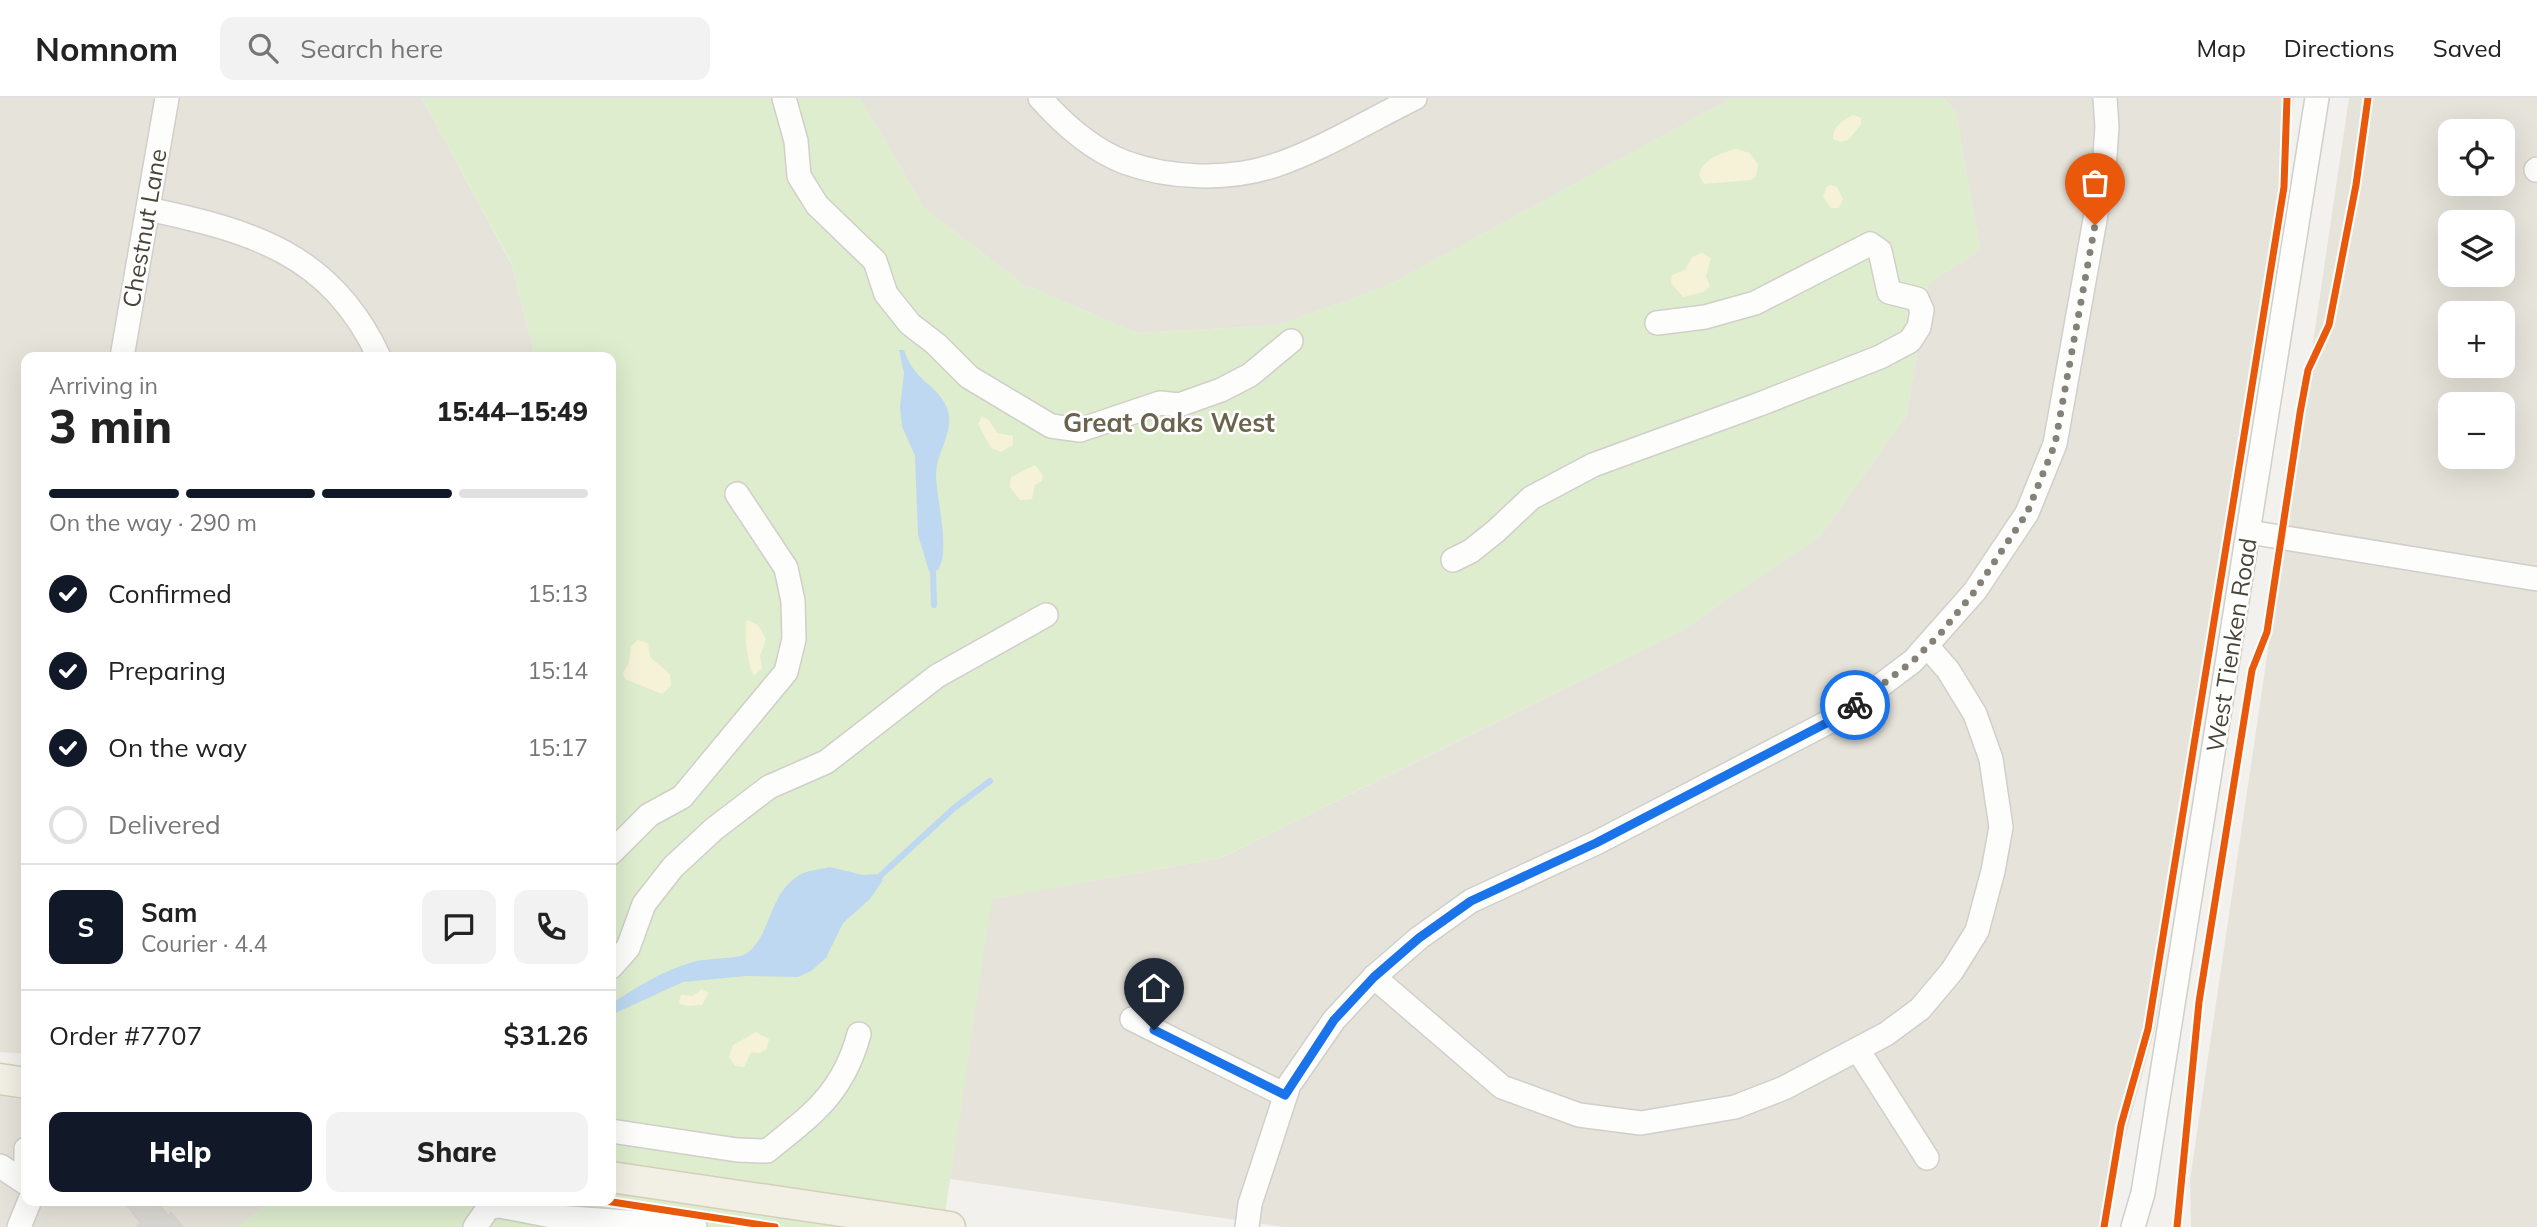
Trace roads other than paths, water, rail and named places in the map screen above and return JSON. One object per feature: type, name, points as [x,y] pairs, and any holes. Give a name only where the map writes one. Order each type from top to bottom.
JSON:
[{"type":"main road","points":[[0,1079],[21,1082]]},
{"type":"main road","points":[[616,1178],[950,1227]]},
{"type":"street","name":"Chestnut Lane","points":[[123,352],[167,98]]},
{"type":"street","points":[[784,98],[796,141],[799,176],[817,205],[875,261],[886,294],[910,324],[936,344],[969,377],[1051,426],[1080,430],[1160,403],[1179,405],[1250,375],[1292,341]]},
{"type":"street","points":[[1040,98],[1080,137],[1124,162],[1177,173],[1230,177],[1277,165],[1415,98]]},
{"type":"street","points":[[1247,1227],[1250,1204],[1285,1095],[1334,1020],[1374,977],[1419,938],[1471,901],[1596,843],[1840,716],[1913,661],[2001,554],[2027,513],[2055,444],[2104,169],[2107,127],[2105,98]]},
{"type":"street","name":"West Tienken Road","points":[[2133,1227],[2143,1192],[2318,98]]},
{"type":"street","points":[[148,209],[247,234],[294,256],[332,287],[369,335],[377,352]]},
{"type":"street","points":[[1453,560],[1471,551],[1531,498],[1593,465],[1880,357],[1910,341],[1919,327],[1922,310],[1917,299],[1889,292],[1880,251],[1870,244],[1755,303],[1705,317],[1657,323]]},
{"type":"street","points":[[616,848],[649,815],[682,797],[786,672],[794,639],[793,601],[786,568],[737,494]]},
{"type":"street","points":[[2249,531],[2537,579]]},
{"type":"street","points":[[616,961],[628,948],[644,904],[673,867],[714,829],[769,787],[826,762],[937,676],[1046,615]]},
{"type":"street","points":[[1374,977],[1502,1087],[1579,1115],[1641,1123],[1735,1107],[1784,1088],[1886,1034],[1920,1009],[1952,971],[1976,931],[1993,871],[2001,827],[1991,759],[1975,714],[1948,670],[1927,646]]},
{"type":"street","points":[[1132,1019],[1285,1095]]},
{"type":"street","points":[[616,1132],[737,1150],[767,1151],[831,1096],[851,1064],[859,1034]]},
{"type":"street","points":[[1858,1050],[1927,1158]]},
{"type":"street","points":[[0,1166],[21,1180]]},
{"type":"street","name":"West Tienken Road","points":[[2143,1192],[2144,1227]]},
{"type":"street","points":[[19,1227],[28,1206]]},
{"type":"street","points":[[475,1227],[489,1207],[500,1206],[557,1217],[695,1227]]},
{"type":"water","points":[[899,350],[904,350],[913,369],[937,392],[949,414],[948,431],[936,473],[943,537],[942,561],[938,570],[929,571],[918,535],[915,456],[902,426],[900,407],[904,373]]},
{"type":"water","points":[[830,867],[863,875],[876,874],[883,880],[870,899],[843,923],[826,958],[811,971],[798,977],[746,976],[683,982],[616,1013],[616,1001],[682,965],[746,954],[761,936],[775,904],[788,884],[805,872]]},
{"type":"waterway","points":[[933,571],[934,605]]},
{"type":"waterway","points":[[879,877],[954,808],[990,781]]},
{"type":"district","name":"Great Oaks West","points":[[1169,422]]}]
